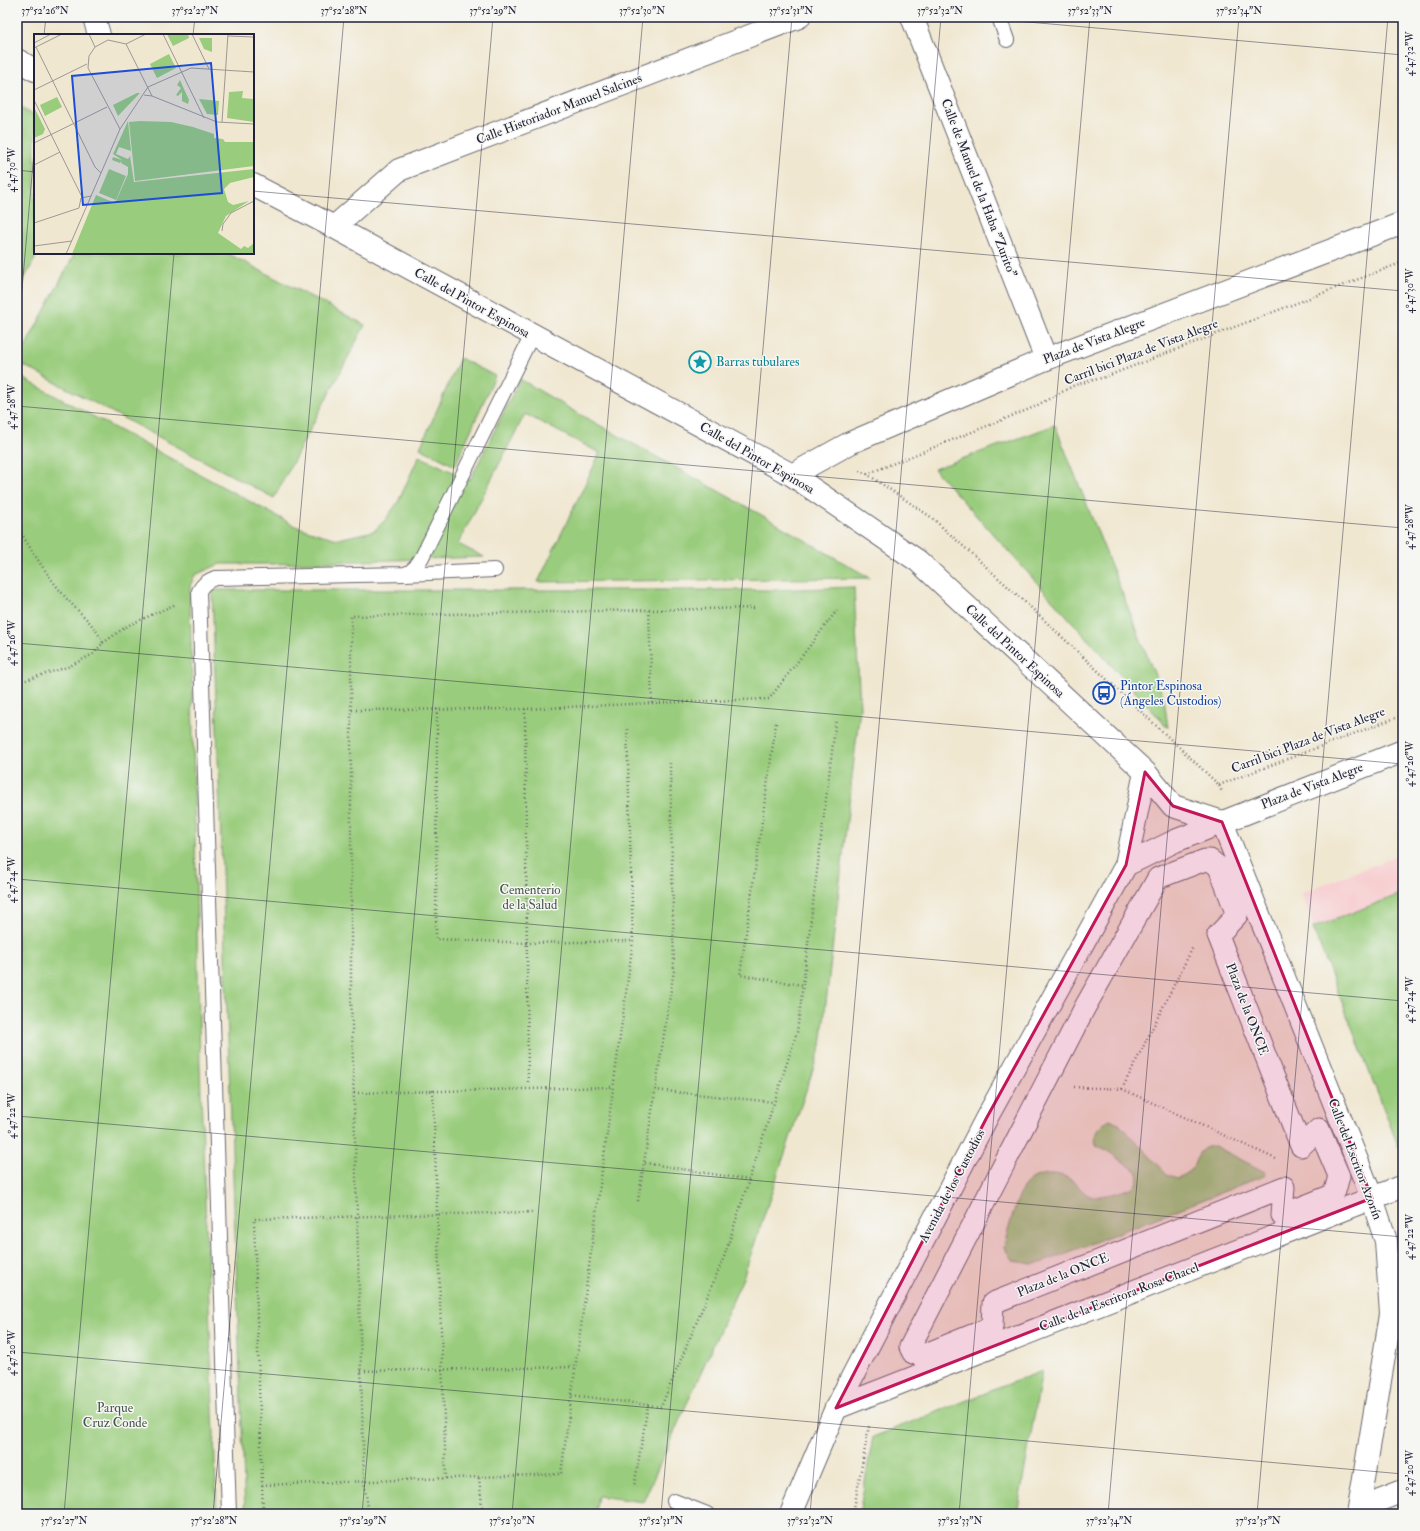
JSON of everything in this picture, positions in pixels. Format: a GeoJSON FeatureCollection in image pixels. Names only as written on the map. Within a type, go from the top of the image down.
{"type":"FeatureCollection","features":[{"type":"Feature","properties":{"kind":"street"},"geometry":{"type":"LineString","coordinates":[[94,17],[99,34]]}},
{"type":"Feature","properties":{"kind":"street","name":"Calle Historiador Manuel Salcines"},"geometry":{"type":"LineString","coordinates":[[334,227],[399,170],[799,17]]}},
{"type":"Feature","properties":{"kind":"street","name":"Calle de Manuel de la Haba \"Zurito\""},"geometry":{"type":"LineString","coordinates":[[912,17],[1046,359]]}},
{"type":"Feature","properties":{"kind":"street"},"geometry":{"type":"LineString","coordinates":[[17,60],[34,69]]}},
{"type":"Feature","properties":{"kind":"street","name":"Calle del Pintor Espinosa"},"geometry":{"type":"LineString","coordinates":[[254,186],[334,227],[792,475],[918,561],[1145,772],[1173,806],[1222,822]]}},
{"type":"Feature","properties":{"kind":"street","name":"Plaza de Vista Alegre"},"geometry":{"type":"LineString","coordinates":[[792,475],[850,443],[1046,359],[1403,223]]}},
{"type":"Feature","properties":{"kind":"street","name":"Plaza de Vista Alegre"},"geometry":{"type":"LineString","coordinates":[[1222,822],[1403,751]]}},
{"type":"Feature","properties":{"kind":"street","name":"Avenida de los Custodios"},"geometry":{"type":"LineString","coordinates":[[790,1514],[836,1408],[986,1119],[1126,864],[1145,772]]}},
{"type":"Feature","properties":{"kind":"street"},"geometry":{"type":"LineString","coordinates":[[1126,864],[1175,841],[1222,822]]}},
{"type":"Feature","properties":{"kind":"street","name":"Calle del Escritor Azorín"},"geometry":{"type":"LineString","coordinates":[[1222,822],[1372,1198],[1386,1242],[1391,1314],[1359,1511]]}},
{"type":"Feature","properties":{"kind":"street","name":"Plaza de la ONCE"},"geometry":{"type":"LineString","coordinates":[[1205,860],[1210,860],[1216,863],[1219,867],[1237,915],[1218,935],[1301,1146],[1319,1129],[1339,1176],[1335,1191],[1330,1196],[1282,1215],[1284,1188],[993,1303],[992,1327],[921,1356],[913,1353],[910,1347],[1067,1042],[1158,878],[1205,860]]}},
{"type":"Feature","properties":{"kind":"street","name":"Calle de la Escritora Rosa Chacel"},"geometry":{"type":"LineString","coordinates":[[836,1408],[1403,1186]]}},
{"type":"Feature","properties":{"kind":"street"},"geometry":{"type":"LineString","coordinates":[[1359,1511],[1403,1492]]}},
{"type":"Feature","properties":{"kind":"lane"},"geometry":{"type":"LineString","coordinates":[[999,17],[1007,40]]}},
{"type":"Feature","properties":{"kind":"lane"},"geometry":{"type":"LineString","coordinates":[[405,574],[417,566],[532,335]]}},
{"type":"Feature","properties":{"kind":"lane"},"geometry":{"type":"LineString","coordinates":[[229,1514],[199,591],[202,585],[208,580],[215,578],[405,574],[495,570]]}},
{"type":"Feature","properties":{"kind":"lane"},"geometry":{"type":"LineString","coordinates":[[674,1501],[707,1514]]}},
{"type":"Feature","properties":{"kind":"path","name":"Carril bici Plaza de Vista Alegre"},"geometry":{"type":"LineString","coordinates":[[867,474],[1032,408],[1075,385],[1104,377],[1403,262]]}},
{"type":"Feature","properties":{"kind":"path"},"geometry":{"type":"LineString","coordinates":[[17,526],[34,556],[62,594],[98,632],[103,643]]}},
{"type":"Feature","properties":{"kind":"path"},"geometry":{"type":"LineString","coordinates":[[17,683],[70,666],[93,654],[103,643],[127,626],[180,602]]}},
{"type":"Feature","properties":{"kind":"path"},"geometry":{"type":"LineString","coordinates":[[369,1514],[364,1482],[351,989],[351,616],[755,608]]}},
{"type":"Feature","properties":{"kind":"path"},"geometry":{"type":"LineString","coordinates":[[352,710],[525,709],[769,699],[838,609]]}},
{"type":"Feature","properties":{"kind":"path"},"geometry":{"type":"LineString","coordinates":[[649,610],[652,703]]}},
{"type":"Feature","properties":{"kind":"path"},"geometry":{"type":"LineString","coordinates":[[437,709],[436,939],[527,943],[633,941]]}},
{"type":"Feature","properties":{"kind":"path"},"geometry":{"type":"LineString","coordinates":[[525,709],[528,1088]]}},
{"type":"Feature","properties":{"kind":"path","name":"Carril bici Plaza de Vista Alegre"},"geometry":{"type":"LineString","coordinates":[[1219,785],[1403,715]]}},
{"type":"Feature","properties":{"kind":"path"},"geometry":{"type":"LineString","coordinates":[[572,1395],[660,1407],[724,1257],[797,1032],[836,719]]}},
{"type":"Feature","properties":{"kind":"path"},"geometry":{"type":"LineString","coordinates":[[776,723],[740,976],[803,985]]}},
{"type":"Feature","properties":{"kind":"path"},"geometry":{"type":"LineString","coordinates":[[262,1485],[561,1474],[633,941],[627,726]]}},
{"type":"Feature","properties":{"kind":"path"},"geometry":{"type":"LineString","coordinates":[[638,1201],[674,970],[670,762]]}},
{"type":"Feature","properties":{"kind":"path"},"geometry":{"type":"LineString","coordinates":[[1122,1089],[1193,946]]}},
{"type":"Feature","properties":{"kind":"path"},"geometry":{"type":"LineString","coordinates":[[354,1093],[613,1087]]}},
{"type":"Feature","properties":{"kind":"path"},"geometry":{"type":"LineString","coordinates":[[1067,1087],[1122,1089],[1280,1161]]}},
{"type":"Feature","properties":{"kind":"path"},"geometry":{"type":"LineString","coordinates":[[433,1090],[446,1479]]}},
{"type":"Feature","properties":{"kind":"path"},"geometry":{"type":"LineString","coordinates":[[656,1090],[774,1102]]}},
{"type":"Feature","properties":{"kind":"path"},"geometry":{"type":"LineString","coordinates":[[645,1163],[749,1180]]}},
{"type":"Feature","properties":{"kind":"path"},"geometry":{"type":"LineString","coordinates":[[263,1514],[254,1219],[534,1212]]}},
{"type":"Feature","properties":{"kind":"path"},"geometry":{"type":"LineString","coordinates":[[361,1371],[575,1367]]}},
{"type":"Feature","properties":{"kind":"path"},"geometry":{"type":"LineString","coordinates":[[634,1487],[648,1406]]}},
{"type":"Feature","properties":{"kind":"path"},"geometry":{"type":"LineString","coordinates":[[479,1478],[483,1514]]}},
{"type":"Feature","properties":{"kind":"highlighted area"},"geometry":{"type":"Polygon","coordinates":[[[1145,772],[1173,806],[1222,822],[1372,1198],[836,1408],[986,1119],[1126,865],[1145,772]]]}},
{"type":"Feature","properties":{"kind":"shaded area"},"geometry":{"type":"Polygon","coordinates":[[[1403,854],[1403,1146],[1399,1148],[1301,893],[1403,854]]]}},
{"type":"Feature","properties":{"kind":"green space"},"geometry":{"type":"Polygon","coordinates":[[[17,106],[34,115],[34,254],[37,254],[17,293],[17,106]]]}},
{"type":"Feature","properties":{"kind":"green space"},"geometry":{"type":"Polygon","coordinates":[[[74,254],[229,254],[365,325],[274,498],[17,362],[74,254]]]}},
{"type":"Feature","properties":{"kind":"green space"},"geometry":{"type":"Polygon","coordinates":[[[460,358],[495,376],[455,466],[420,448],[460,358]]]}},
{"type":"Feature","properties":{"kind":"green space","name":"Parque Cruz Conde"},"geometry":{"type":"Polygon","coordinates":[[[17,375],[295,526],[338,539],[374,531],[386,519],[398,502],[419,456],[470,480],[520,379],[572,410],[767,518],[870,578],[538,582],[600,453],[525,414],[458,544],[484,557],[271,564],[220,564],[195,575],[190,586],[190,598],[200,1068],[217,1514],[17,1514],[17,375]]]}},
{"type":"Feature","properties":{"kind":"green space"},"geometry":{"type":"Polygon","coordinates":[[[1055,425],[1164,698],[1168,728],[934,469],[1055,425]]]}},
{"type":"Feature","properties":{"kind":"green space","name":"Cementerio de la Salud"},"geometry":{"type":"Polygon","coordinates":[[[854,587],[860,708],[821,1046],[743,1278],[643,1502],[598,1496],[595,1514],[245,1514],[212,590],[771,590],[854,587]]]}},
{"type":"Feature","properties":{"kind":"green space"},"geometry":{"type":"Polygon","coordinates":[[[1403,893],[1403,1146],[1399,1148],[1313,928],[1403,893]]]}},
{"type":"Feature","properties":{"kind":"green space"},"geometry":{"type":"Polygon","coordinates":[[[1110,1119],[1118,1123],[1167,1174],[1177,1178],[1190,1171],[1201,1151],[1205,1148],[1215,1146],[1265,1172],[1266,1175],[1041,1263],[1032,1264],[1013,1261],[1004,1247],[1005,1241],[1020,1194],[1026,1184],[1031,1180],[1043,1175],[1056,1174],[1069,1178],[1090,1196],[1120,1192],[1134,1186],[1138,1179],[1138,1172],[1106,1150],[1097,1146],[1095,1142],[1098,1130],[1110,1119]]]}},
{"type":"Feature","properties":{"kind":"green space"},"geometry":{"type":"Polygon","coordinates":[[[1042,1371],[1017,1514],[859,1514],[873,1437],[1042,1371]]]}},
{"type":"Feature","properties":{"kind":"place","name":"Barras tubulares"},"geometry":{"type":"Point","coordinates":[700,362]}},
{"type":"Feature","properties":{"kind":"place","name":"Pintor Espinosa (Ángeles Custodios)"},"geometry":{"type":"Point","coordinates":[1104,693]}}]}
